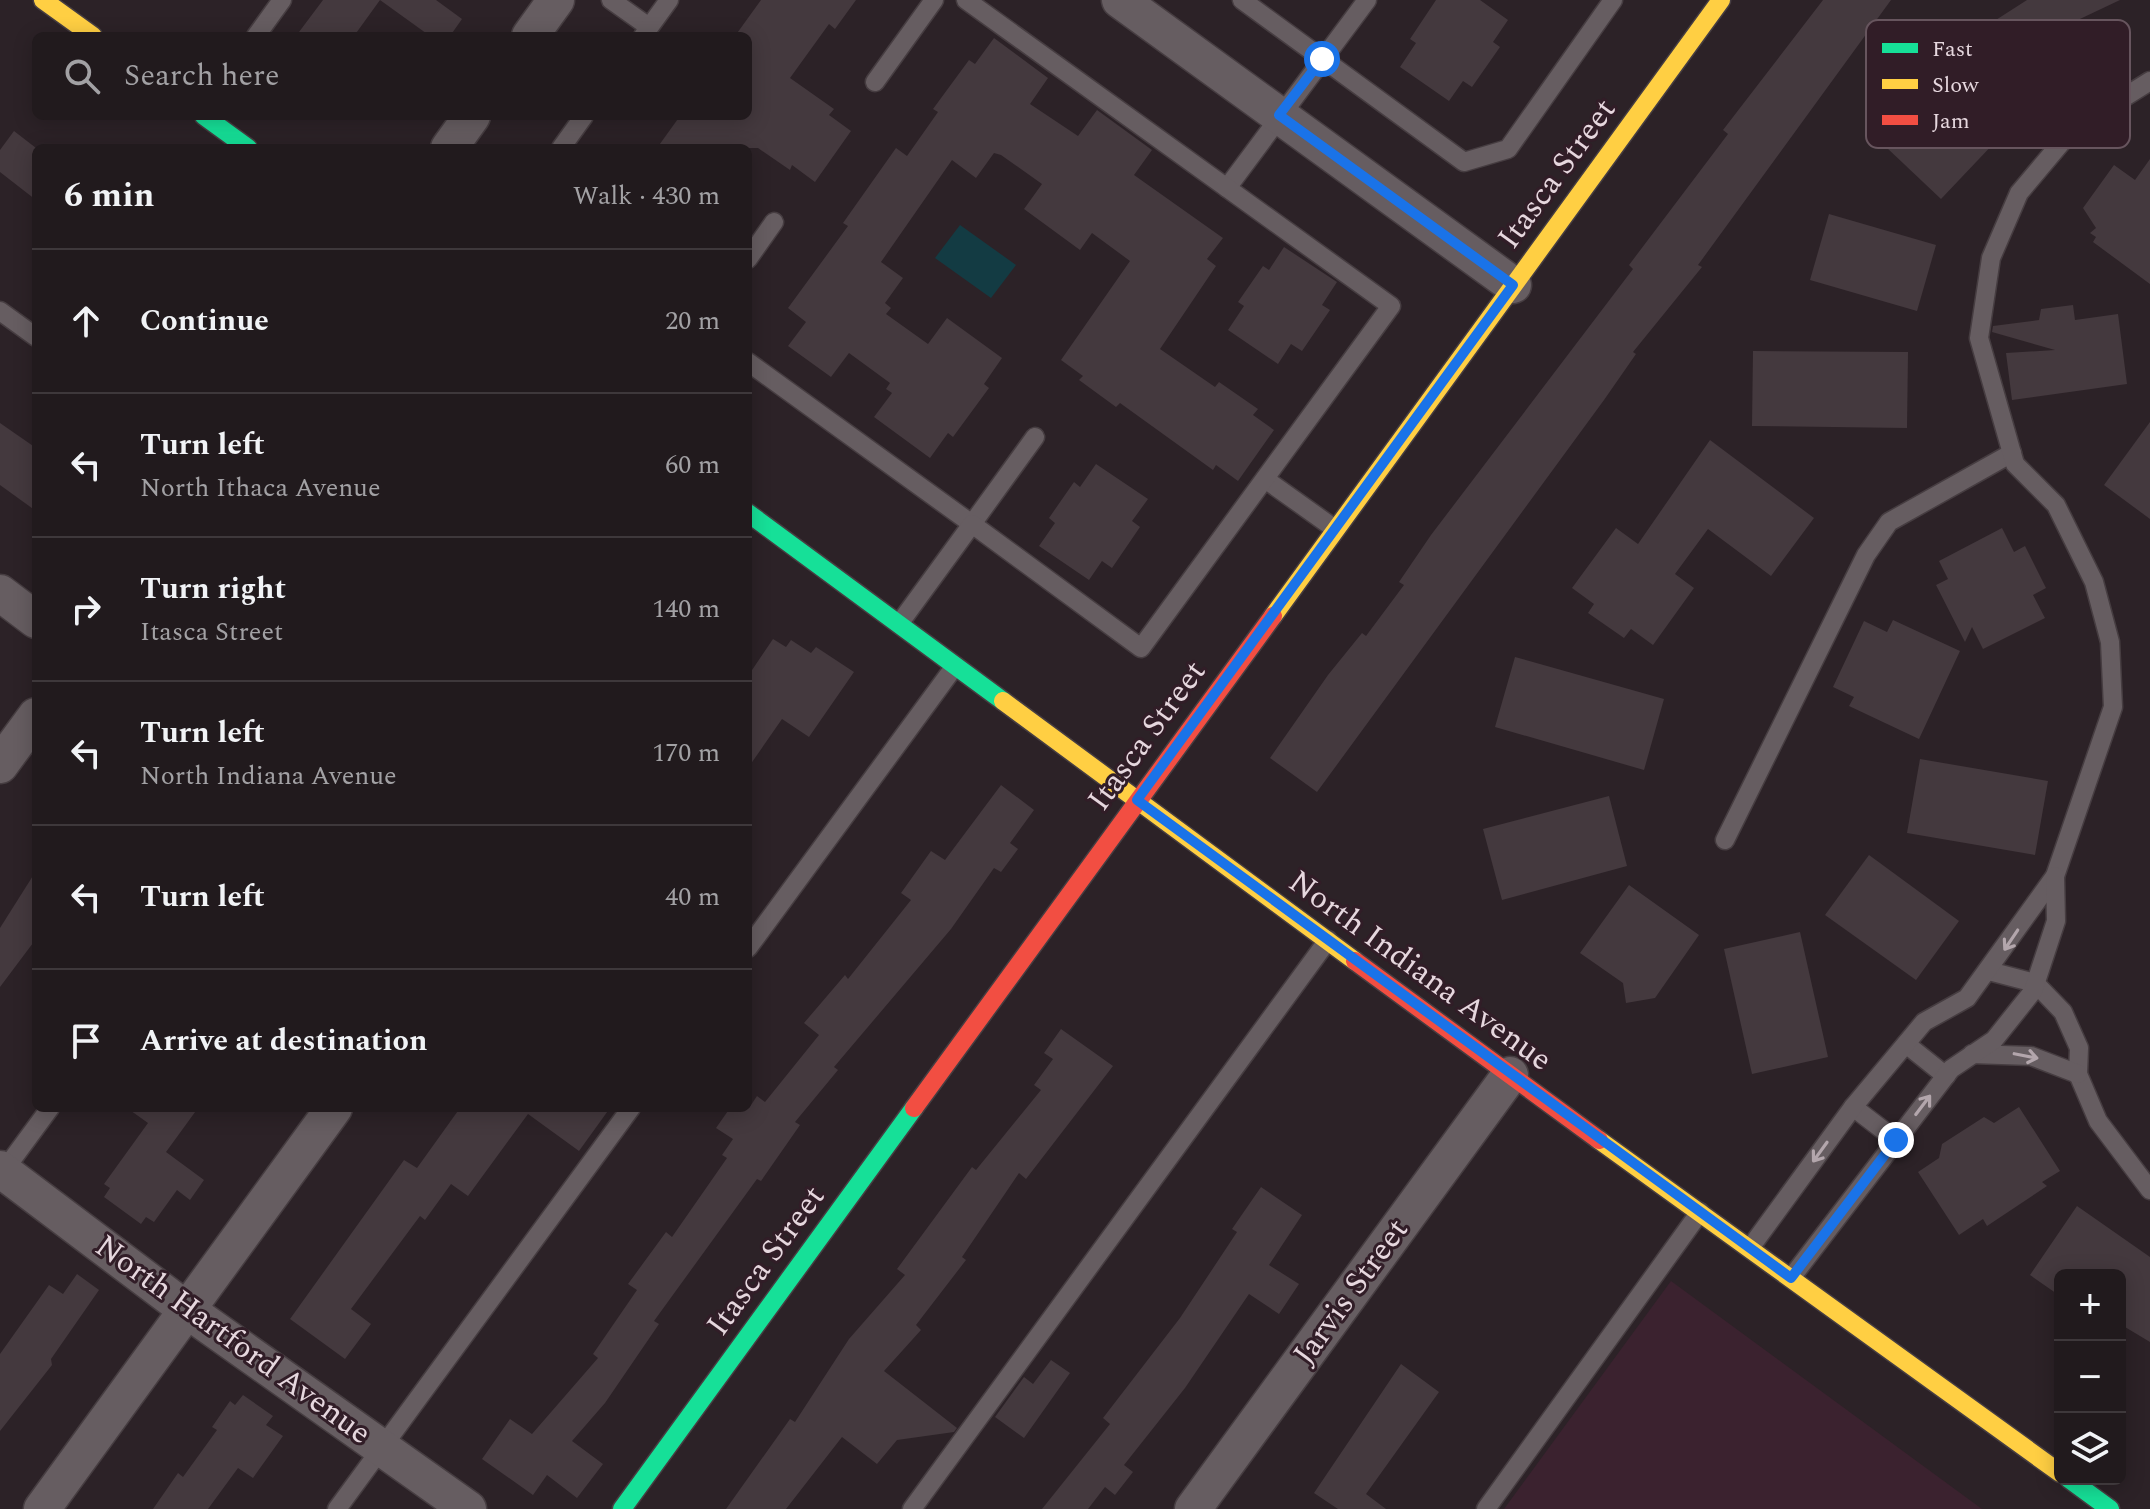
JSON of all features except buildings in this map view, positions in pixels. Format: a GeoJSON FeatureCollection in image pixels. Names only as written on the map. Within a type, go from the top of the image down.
{"type":"FeatureCollection","features":[{"type":"Feature","properties":{"kind":"street"},"geometry":{"type":"LineString","coordinates":[[43,0],[87,32]]}},
{"type":"Feature","properties":{"kind":"street"},"geometry":{"type":"LineString","coordinates":[[533,32],[556,0]]}},
{"type":"Feature","properties":{"kind":"street"},"geometry":{"type":"LineString","coordinates":[[1120,0],[1513,285]]}},
{"type":"Feature","properties":{"kind":"street","name":"Itasca Street"},"geometry":{"type":"LineString","coordinates":[[622,1509],[1721,0]]}},
{"type":"Feature","properties":{"kind":"street"},"geometry":{"type":"LineString","coordinates":[[210,120],[242,144]]}},
{"type":"Feature","properties":{"kind":"street"},"geometry":{"type":"LineString","coordinates":[[452,144],[469,120]]}},
{"type":"Feature","properties":{"kind":"street","name":"North Indiana Avenue"},"geometry":{"type":"LineString","coordinates":[[753,526],[899,624],[1510,1075],[2054,1469]]}},
{"type":"Feature","properties":{"kind":"street"},"geometry":{"type":"LineString","coordinates":[[0,593],[32,617]]}},
{"type":"Feature","properties":{"kind":"street"},"geometry":{"type":"LineString","coordinates":[[0,765],[32,721]]}},
{"type":"Feature","properties":{"kind":"street","name":"Jarvis Street"},"geometry":{"type":"LineString","coordinates":[[1193,1509],[1510,1075]]}},
{"type":"Feature","properties":{"kind":"street"},"geometry":{"type":"LineString","coordinates":[[42,1509],[331,1112]]}},
{"type":"Feature","properties":{"kind":"street","name":"North Hartford Avenue"},"geometry":{"type":"LineString","coordinates":[[1,1172],[187,1310],[468,1509]]}},
{"type":"Feature","properties":{"kind":"street"},"geometry":{"type":"LineString","coordinates":[[2077,1485],[2110,1509]]}},
{"type":"Feature","properties":{"kind":"lane"},"geometry":{"type":"LineString","coordinates":[[259,32],[282,0]]}},
{"type":"Feature","properties":{"kind":"lane"},"geometry":{"type":"LineString","coordinates":[[611,0],[646,32],[669,0]]}},
{"type":"Feature","properties":{"kind":"lane"},"geometry":{"type":"LineString","coordinates":[[875,82],[934,0]]}},
{"type":"Feature","properties":{"kind":"lane"},"geometry":{"type":"LineString","coordinates":[[752,365],[1141,648],[1391,306],[966,0]]}},
{"type":"Feature","properties":{"kind":"lane"},"geometry":{"type":"LineString","coordinates":[[1242,0],[1464,162],[1508,149],[1613,0]]}},
{"type":"Feature","properties":{"kind":"lane"},"geometry":{"type":"LineString","coordinates":[[1227,188],[1367,0]]}},
{"type":"Feature","properties":{"kind":"lane"},"geometry":{"type":"LineString","coordinates":[[2130,94],[2150,81]]}},
{"type":"Feature","properties":{"kind":"lane"},"geometry":{"type":"LineString","coordinates":[[564,144],[581,120]]}},
{"type":"Feature","properties":{"kind":"lane"},"geometry":{"type":"LineString","coordinates":[[1750,1248],[1853,1107],[1924,1022],[1967,998],[2055,876],[2113,707],[2110,642],[2094,582],[2056,505],[2015,464],[1979,338],[1991,258],[2019,193],[2057,148]]}},
{"type":"Feature","properties":{"kind":"lane"},"geometry":{"type":"LineString","coordinates":[[752,253],[774,222]]}},
{"type":"Feature","properties":{"kind":"lane"},"geometry":{"type":"LineString","coordinates":[[0,311],[32,334]]}},
{"type":"Feature","properties":{"kind":"lane"},"geometry":{"type":"LineString","coordinates":[[899,624],[1035,437]]}},
{"type":"Feature","properties":{"kind":"lane"},"geometry":{"type":"LineString","coordinates":[[1725,840],[1866,555],[1889,522],[2012,453]]}},
{"type":"Feature","properties":{"kind":"lane"},"geometry":{"type":"LineString","coordinates":[[1265,479],[1335,529]]}},
{"type":"Feature","properties":{"kind":"lane"},"geometry":{"type":"LineString","coordinates":[[752,943],[955,666]]}},
{"type":"Feature","properties":{"kind":"lane"},"geometry":{"type":"LineString","coordinates":[[1791,1278],[1946,1076],[1994,1040],[2033,991],[2056,921],[2055,876]]}},
{"type":"Feature","properties":{"kind":"lane"},"geometry":{"type":"LineString","coordinates":[[912,1509],[1328,940]]}},
{"type":"Feature","properties":{"kind":"lane"},"geometry":{"type":"LineString","coordinates":[[1989,971],[2035,983],[2063,1012],[2079,1048],[2078,1074],[2098,1121],[2150,1190]]}},
{"type":"Feature","properties":{"kind":"lane"},"geometry":{"type":"LineString","coordinates":[[1906,1044],[1946,1076]]}},
{"type":"Feature","properties":{"kind":"lane"},"geometry":{"type":"LineString","coordinates":[[1972,1054],[2031,1056],[2078,1074]]}},
{"type":"Feature","properties":{"kind":"lane"},"geometry":{"type":"LineString","coordinates":[[1853,1107],[1896,1140]]}},
{"type":"Feature","properties":{"kind":"lane"},"geometry":{"type":"LineString","coordinates":[[1,1172],[47,1112]]}},
{"type":"Feature","properties":{"kind":"lane"},"geometry":{"type":"LineString","coordinates":[[337,1509],[628,1112]]}},
{"type":"Feature","properties":{"kind":"lane"},"geometry":{"type":"LineString","coordinates":[[1486,1509],[1700,1212]]}},
{"type":"Feature","properties":{"kind":"shaded area"},"geometry":{"type":"Polygon","coordinates":[[[1671,1281],[1982,1509],[1504,1509],[1671,1281]]]}},
{"type":"Feature","properties":{"kind":"water"},"geometry":{"type":"Polygon","coordinates":[[[960,225],[1016,265],[991,298],[935,258],[960,225]]]}},
{"type":"Feature","properties":{"kind":"traffic: fast"},"geometry":{"type":"LineString","coordinates":[[210,120],[242,144]]}},
{"type":"Feature","properties":{"kind":"traffic: fast"},"geometry":{"type":"LineString","coordinates":[[752,516],[1003,701]]}},
{"type":"Feature","properties":{"kind":"traffic: fast"},"geometry":{"type":"LineString","coordinates":[[622,1509],[914,1108]]}},
{"type":"Feature","properties":{"kind":"traffic: fast"},"geometry":{"type":"LineString","coordinates":[[2077,1485],[2110,1509]]}},
{"type":"Feature","properties":{"kind":"traffic: slow"},"geometry":{"type":"LineString","coordinates":[[43,0],[87,32]]}},
{"type":"Feature","properties":{"kind":"traffic: slow"},"geometry":{"type":"LineString","coordinates":[[1273,616],[1721,0]]}},
{"type":"Feature","properties":{"kind":"traffic: slow"},"geometry":{"type":"LineString","coordinates":[[1003,701],[1355,961]]}},
{"type":"Feature","properties":{"kind":"traffic: slow"},"geometry":{"type":"LineString","coordinates":[[1599,1140],[2054,1469]]}},
{"type":"Feature","properties":{"kind":"traffic: jam"},"geometry":{"type":"LineString","coordinates":[[914,1108],[1273,616]]}},
{"type":"Feature","properties":{"kind":"traffic: jam"},"geometry":{"type":"LineString","coordinates":[[1355,961],[1599,1140]]}},
{"type":"Feature","properties":{"kind":"route"},"geometry":{"type":"LineString","coordinates":[[1322,59],[1279,115],[1513,285],[1137,800],[1791,1278],[1896,1140]]}}]}
